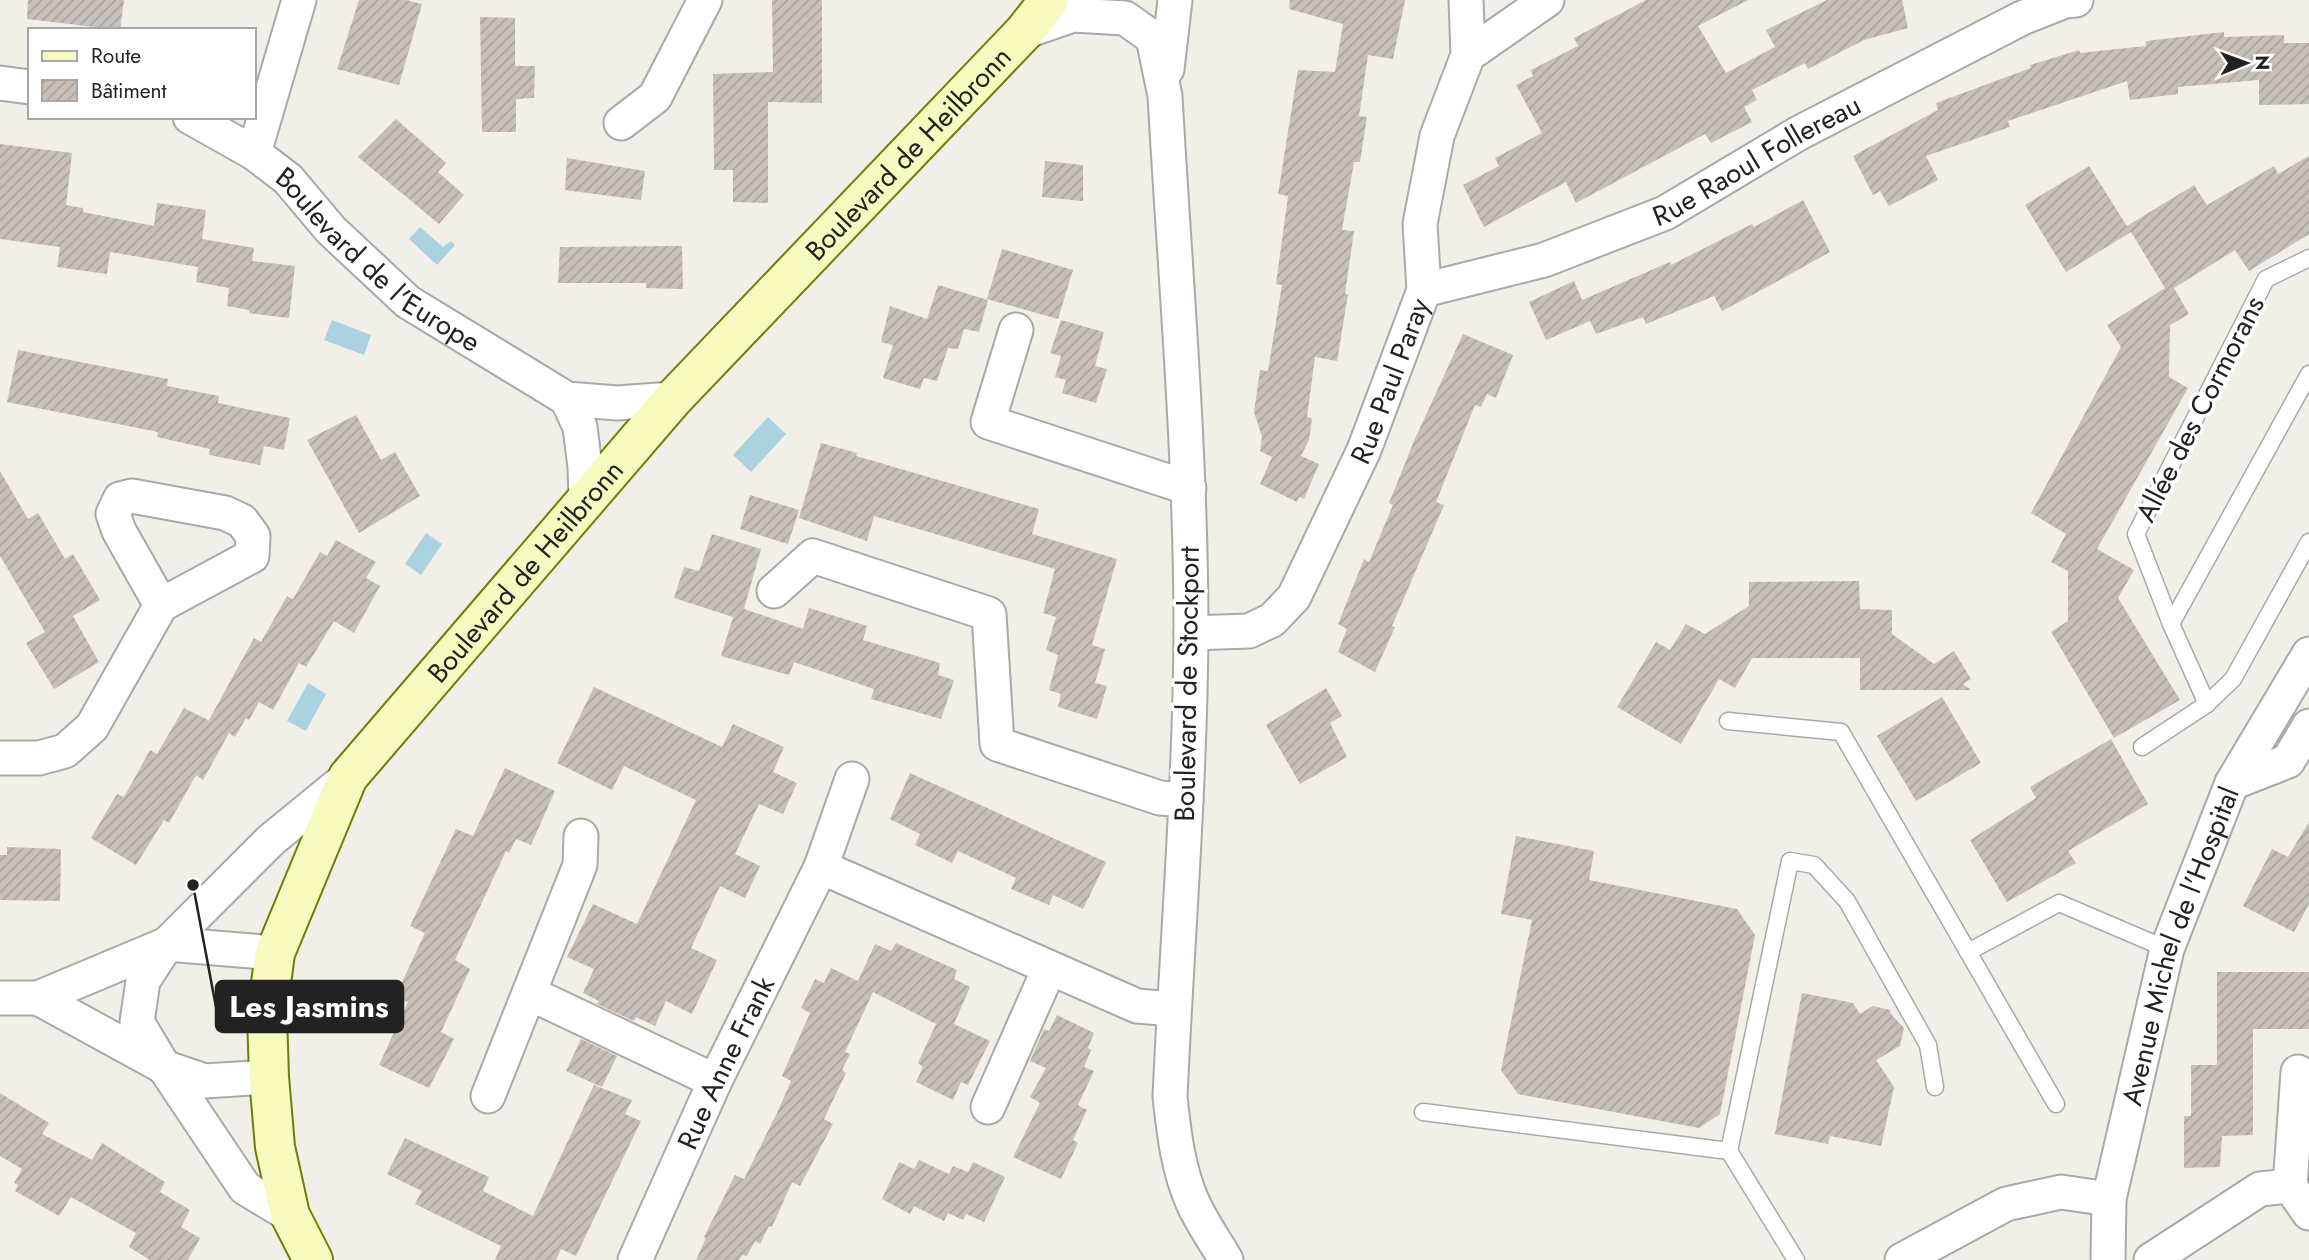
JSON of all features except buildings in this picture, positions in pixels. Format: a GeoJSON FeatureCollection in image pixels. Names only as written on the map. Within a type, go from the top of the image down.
{"type":"FeatureCollection","features":[{"type":"Feature","properties":{"kind":"street"},"geometry":{"type":"LineString","coordinates":[[254,153],[299,0]]}},
{"type":"Feature","properties":{"kind":"street"},"geometry":{"type":"LineString","coordinates":[[621,123],[655,97],[705,0]]}},
{"type":"Feature","properties":{"kind":"street","name":"Boulevard de Heilbronn"},"geometry":{"type":"LineString","coordinates":[[313,1260],[290,1214],[275,1147],[267,1014],[275,953],[348,777],[673,399],[1024,32],[1049,0]]}},
{"type":"Feature","properties":{"kind":"street","name":"Boulevard de Stockport"},"geometry":{"type":"LineString","coordinates":[[1165,96],[1175,0]]}},
{"type":"Feature","properties":{"kind":"street"},"geometry":{"type":"LineString","coordinates":[[1466,0],[1468,55]]}},
{"type":"Feature","properties":{"kind":"street"},"geometry":{"type":"LineString","coordinates":[[1468,55],[1547,0]]}},
{"type":"Feature","properties":{"kind":"street","name":"Rue Raoul Follereau"},"geometry":{"type":"LineString","coordinates":[[1424,290],[1544,260],[1665,212],[1812,126],[2022,18],[2066,1],[2076,0]]}},
{"type":"Feature","properties":{"kind":"street","name":"Boulevard de Stockport"},"geometry":{"type":"LineString","coordinates":[[1024,32],[1073,15],[1125,18],[1153,38],[1165,96],[1189,488],[1191,634],[1186,800],[1170,1097],[1182,1174],[1193,1204],[1226,1260]]}},
{"type":"Feature","properties":{"kind":"street","name":"Rue Paul Paray"},"geometry":{"type":"LineString","coordinates":[[1191,634],[1249,631],[1272,620],[1294,597],[1364,450],[1424,290],[1420,224],[1434,148],[1468,55]]}},
{"type":"Feature","properties":{"kind":"street"},"geometry":{"type":"LineString","coordinates":[[0,83],[28,87]]}},
{"type":"Feature","properties":{"kind":"street","name":"Boulevard de l'Europe"},"geometry":{"type":"LineString","coordinates":[[194,119],[254,153],[288,179],[331,230],[408,302],[567,399],[617,403],[673,399]]}},
{"type":"Feature","properties":{"kind":"street"},"geometry":{"type":"LineString","coordinates":[[1016,330],[988,422],[1189,488]]}},
{"type":"Feature","properties":{"kind":"street"},"geometry":{"type":"LineString","coordinates":[[567,399],[580,426],[586,500]]}},
{"type":"Feature","properties":{"kind":"street"},"geometry":{"type":"LineString","coordinates":[[774,591],[813,556],[989,614],[998,744],[1160,798],[1186,800]]}},
{"type":"Feature","properties":{"kind":"street"},"geometry":{"type":"LineString","coordinates":[[0,758],[40,758],[65,751],[92,727],[161,605]]}},
{"type":"Feature","properties":{"kind":"street","name":"Avenue Michel de l'Hospital"},"geometry":{"type":"LineString","coordinates":[[2108,1260],[2109,1199],[2167,949],[2232,783],[2309,654]]}},
{"type":"Feature","properties":{"kind":"street"},"geometry":{"type":"LineString","coordinates":[[2232,783],[2288,761],[2309,726]]}},
{"type":"Feature","properties":{"kind":"street"},"geometry":{"type":"LineString","coordinates":[[290,1214],[245,1188],[137,1022],[143,981],[167,944],[271,840],[348,777]]}},
{"type":"Feature","properties":{"kind":"street","name":"Rue Anne Frank"},"geometry":{"type":"LineString","coordinates":[[635,1260],[715,1081],[821,867],[852,779]]}},
{"type":"Feature","properties":{"kind":"street"},"geometry":{"type":"LineString","coordinates":[[488,1096],[580,865],[581,836]]}},
{"type":"Feature","properties":{"kind":"street"},"geometry":{"type":"LineString","coordinates":[[821,867],[1137,1006],[1174,1009]]}},
{"type":"Feature","properties":{"kind":"street"},"geometry":{"type":"LineString","coordinates":[[0,998],[38,998],[167,944],[275,953]]}},
{"type":"Feature","properties":{"kind":"street"},"geometry":{"type":"LineString","coordinates":[[988,1107],[1049,969]]}},
{"type":"Feature","properties":{"kind":"street"},"geometry":{"type":"LineString","coordinates":[[529,993],[715,1081]]}},
{"type":"Feature","properties":{"kind":"street"},"geometry":{"type":"LineString","coordinates":[[38,998],[164,1067],[205,1081],[269,1077]]}},
{"type":"Feature","properties":{"kind":"street"},"geometry":{"type":"LineString","coordinates":[[2298,1072],[2290,1186],[2309,1213]]}},
{"type":"Feature","properties":{"kind":"street"},"geometry":{"type":"LineString","coordinates":[[2151,1260],[2260,1189],[2290,1186]]}},
{"type":"Feature","properties":{"kind":"street"},"geometry":{"type":"LineString","coordinates":[[1902,1260],[2006,1205],[2061,1192],[2109,1199]]}},
{"type":"Feature","properties":{"kind":"lane","name":"Allée des Cormorans"},"geometry":{"type":"LineString","coordinates":[[2207,704],[2171,624],[2136,534],[2266,279],[2309,258]]}},
{"type":"Feature","properties":{"kind":"lane"},"geometry":{"type":"LineString","coordinates":[[2171,624],[2309,374]]}},
{"type":"Feature","properties":{"kind":"lane"},"geometry":{"type":"LineString","coordinates":[[2142,747],[2207,704],[2233,679],[2309,542]]}},
{"type":"Feature","properties":{"kind":"lane"},"geometry":{"type":"LineString","coordinates":[[1728,721],[1841,732],[2056,1104]]}},
{"type":"Feature","properties":{"kind":"lane"},"geometry":{"type":"LineString","coordinates":[[1796,1260],[1729,1151],[1790,861],[1814,865],[1847,901],[1928,1045],[1935,1087]]}},
{"type":"Feature","properties":{"kind":"lane"},"geometry":{"type":"LineString","coordinates":[[1968,952],[2059,903],[2167,949]]}},
{"type":"Feature","properties":{"kind":"lane"},"geometry":{"type":"LineString","coordinates":[[1423,1112],[1729,1151]]}},
{"type":"Feature","properties":{"kind":"water"},"geometry":{"type":"Polygon","coordinates":[[[420,227],[443,247],[451,241],[455,245],[437,265],[409,239],[420,227]]]}},
{"type":"Feature","properties":{"kind":"water"},"geometry":{"type":"Polygon","coordinates":[[[332,320],[371,335],[364,355],[324,340],[332,320]]]}},
{"type":"Feature","properties":{"kind":"water"},"geometry":{"type":"Polygon","coordinates":[[[768,417],[786,434],[751,472],[733,455],[768,417]]]}},
{"type":"Feature","properties":{"kind":"water"},"geometry":{"type":"Polygon","coordinates":[[[426,533],[442,544],[421,575],[405,564],[426,533]]]}},
{"type":"Feature","properties":{"kind":"water"},"geometry":{"type":"Polygon","coordinates":[[[308,683],[326,694],[306,731],[287,721],[308,683]]]}},
{"type":"Feature","properties":{"kind":"place","name":"Les Jasmins"},"geometry":{"type":"Point","coordinates":[193,885]}}]}
